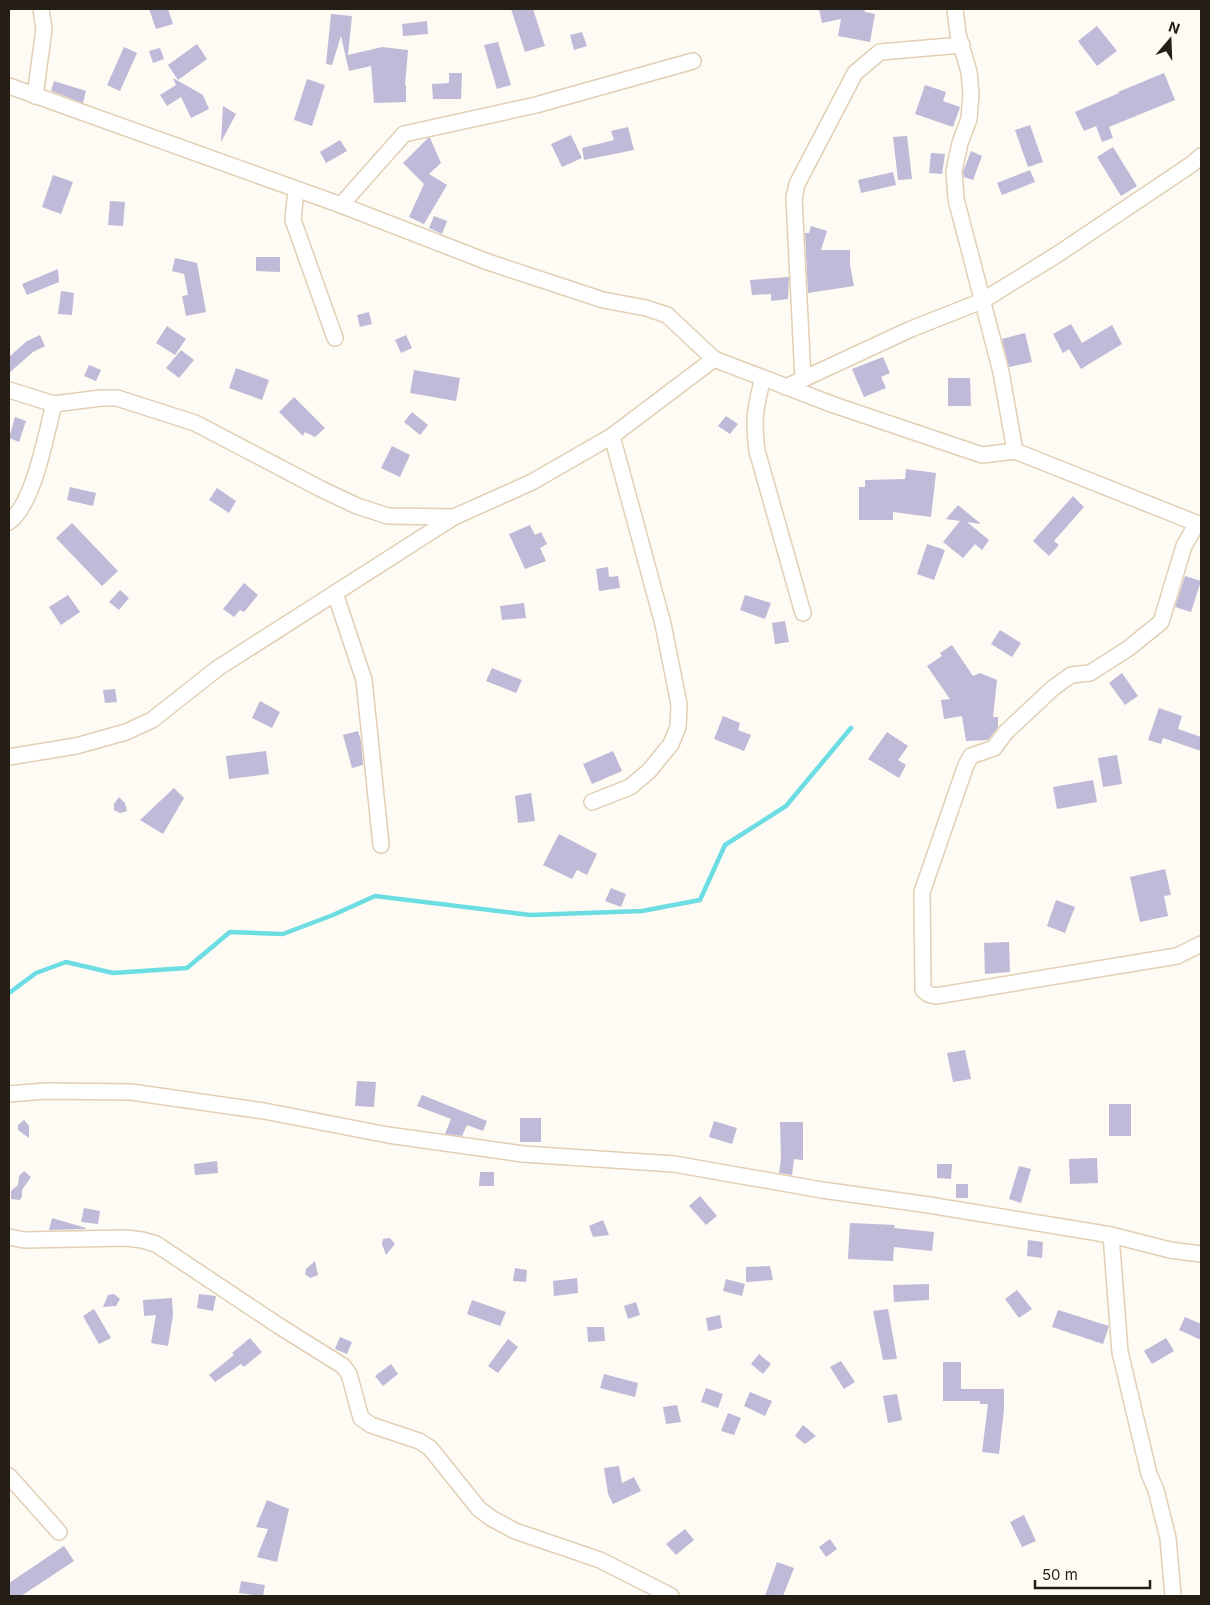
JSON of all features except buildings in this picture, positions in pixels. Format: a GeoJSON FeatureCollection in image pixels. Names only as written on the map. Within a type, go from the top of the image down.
{"type":"FeatureCollection","features":[{"type":"Feature","properties":{"kind":"street"},"geometry":{"type":"LineString","coordinates":[[35,96],[44,29],[40,9]]}},
{"type":"Feature","properties":{"kind":"street"},"geometry":{"type":"LineString","coordinates":[[955,9],[957,28],[970,72],[969,119],[960,143],[954,170],[956,199],[1001,372],[1015,452]]}},
{"type":"Feature","properties":{"kind":"street"},"geometry":{"type":"LineString","coordinates":[[803,379],[794,198],[797,184],[855,73],[880,52],[962,45]]}},
{"type":"Feature","properties":{"kind":"street"},"geometry":{"type":"LineString","coordinates":[[341,205],[404,134],[536,105],[693,61]]}},
{"type":"Feature","properties":{"kind":"street"},"geometry":{"type":"LineString","coordinates":[[9,86],[341,205],[488,262],[603,300],[646,308],[666,315],[714,359],[786,388],[982,455],[1015,452],[1199,524],[1184,546],[1161,622],[1129,648],[1090,673],[1071,675],[1065,679],[1006,732],[994,748],[971,756],[966,765],[922,892],[923,990],[928,994],[936,996],[1158,960],[1177,956],[1201,944]]}},
{"type":"Feature","properties":{"kind":"street"},"geometry":{"type":"LineString","coordinates":[[786,388],[912,329],[982,301],[1058,254],[1192,164],[1201,156]]}},
{"type":"Feature","properties":{"kind":"street"},"geometry":{"type":"LineString","coordinates":[[296,189],[293,220],[335,338]]}},
{"type":"Feature","properties":{"kind":"street"},"geometry":{"type":"LineString","coordinates":[[9,757],[76,746],[136,729],[152,720],[218,668],[454,517],[532,482],[612,436],[714,359]]}},
{"type":"Feature","properties":{"kind":"street"},"geometry":{"type":"LineString","coordinates":[[763,378],[754,409],[757,451],[803,613]]}},
{"type":"Feature","properties":{"kind":"street"},"geometry":{"type":"LineString","coordinates":[[9,390],[54,404],[101,398],[117,398],[195,423],[357,506],[388,516],[454,517]]}},
{"type":"Feature","properties":{"kind":"street"},"geometry":{"type":"LineString","coordinates":[[9,522],[13,519],[29,493],[54,404]]}},
{"type":"Feature","properties":{"kind":"street"},"geometry":{"type":"LineString","coordinates":[[592,802],[630,787],[649,771],[670,744],[678,727],[679,704],[664,624],[612,436]]}},
{"type":"Feature","properties":{"kind":"street"},"geometry":{"type":"LineString","coordinates":[[335,593],[364,680],[381,845]]}},
{"type":"Feature","properties":{"kind":"street"},"geometry":{"type":"LineString","coordinates":[[9,1094],[46,1091],[130,1092],[264,1111],[388,1134],[523,1154],[674,1164],[822,1190],[929,1204],[1110,1234],[1170,1250],[1201,1254]]}},
{"type":"Feature","properties":{"kind":"street"},"geometry":{"type":"LineString","coordinates":[[1110,1234],[1120,1352],[1149,1474],[1156,1490],[1168,1538],[1173,1596]]}},
{"type":"Feature","properties":{"kind":"street"},"geometry":{"type":"LineString","coordinates":[[9,1238],[24,1240],[126,1238],[156,1244],[343,1366],[349,1374],[361,1418],[371,1425],[419,1441],[430,1448],[479,1509],[492,1518],[515,1531],[600,1560],[671,1596]]}},
{"type":"Feature","properties":{"kind":"street"},"geometry":{"type":"LineString","coordinates":[[9,1476],[59,1532]]}},
{"type":"Feature","properties":{"kind":"waterway"},"geometry":{"type":"LineString","coordinates":[[9,993],[36,973],[66,962],[113,973],[187,968],[230,932],[283,934],[333,915],[375,896],[530,915],[642,911],[700,900],[725,845],[786,806],[851,728]]}}]}
